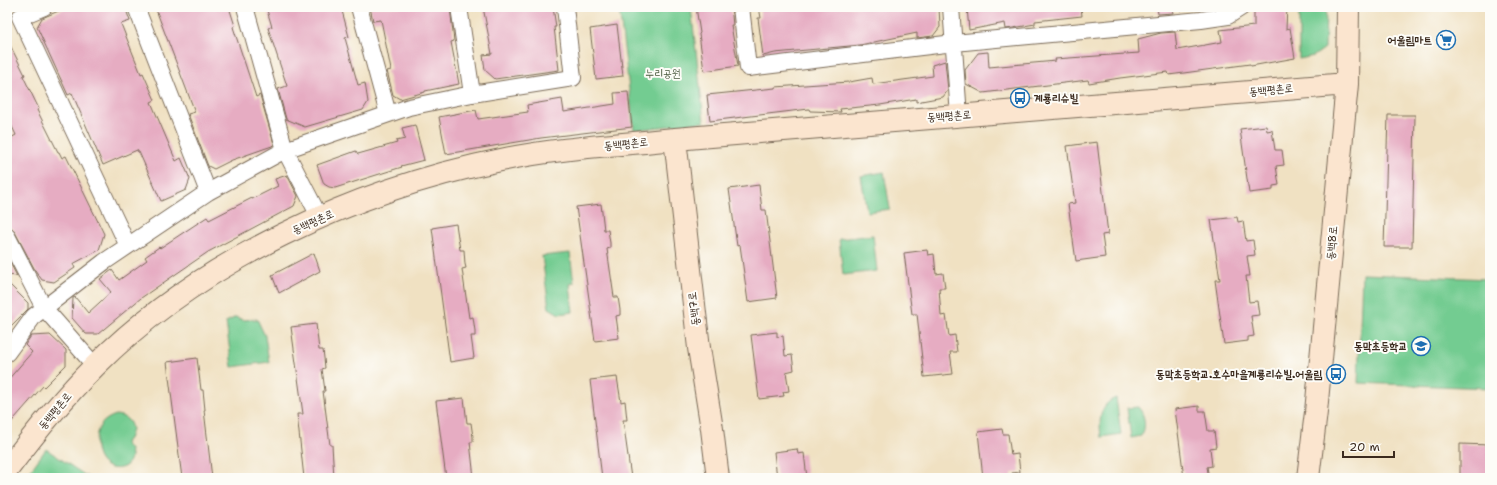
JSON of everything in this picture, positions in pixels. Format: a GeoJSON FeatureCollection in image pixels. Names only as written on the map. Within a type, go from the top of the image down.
{"type":"FeatureCollection","features":[{"type":"Feature","properties":{"kind":"street"},"geometry":{"type":"LineString","coordinates":[[44,7],[18,12],[128,246]]}},
{"type":"Feature","properties":{"kind":"street"},"geometry":{"type":"LineString","coordinates":[[136,7],[208,192]]}},
{"type":"Feature","properties":{"kind":"street"},"geometry":{"type":"LineString","coordinates":[[245,7],[285,150],[320,218]]}},
{"type":"Feature","properties":{"kind":"street"},"geometry":{"type":"LineString","coordinates":[[359,7],[388,114]]}},
{"type":"Feature","properties":{"kind":"street"},"geometry":{"type":"LineString","coordinates":[[459,7],[472,94]]}},
{"type":"Feature","properties":{"kind":"street"},"geometry":{"type":"LineString","coordinates":[[7,353],[34,316],[104,262],[208,192],[285,150],[409,107],[472,94],[573,78],[565,7]]}},
{"type":"Feature","properties":{"kind":"street"},"geometry":{"type":"LineString","coordinates":[[741,7],[748,68],[954,43],[1201,20],[1228,16],[1242,7]]}},
{"type":"Feature","properties":{"kind":"street"},"geometry":{"type":"LineString","coordinates":[[951,7],[959,116]]}},
{"type":"Feature","properties":{"kind":"street","name":"동백8로"},"geometry":{"type":"LineString","coordinates":[[1308,478],[1316,412],[1347,84],[1348,7]]}},
{"type":"Feature","properties":{"kind":"street","name":"동백평촌로"},"geometry":{"type":"LineString","coordinates":[[7,470],[54,411],[95,366],[160,310],[207,277],[255,249],[320,218],[390,191],[445,173],[530,154],[585,147],[1347,84]]}},
{"type":"Feature","properties":{"kind":"street","name":"동백7로"},"geometry":{"type":"LineString","coordinates":[[675,139],[699,348],[718,478]]}},
{"type":"Feature","properties":{"kind":"street"},"geometry":{"type":"LineString","coordinates":[[8,238],[44,308],[95,366]]}},
{"type":"Feature","properties":{"kind":"green space","name":"누리공원"},"geometry":{"type":"Polygon","coordinates":[[[619,7],[691,7],[704,122],[634,130],[619,7]]]}},
{"type":"Feature","properties":{"kind":"green space"},"geometry":{"type":"Polygon","coordinates":[[[1299,7],[1326,7],[1325,48],[1314,56],[1299,59],[1299,7]]]}},
{"type":"Feature","properties":{"kind":"green space"},"geometry":{"type":"Polygon","coordinates":[[[884,172],[890,209],[867,212],[861,176],[884,172]]]}},
{"type":"Feature","properties":{"kind":"green space"},"geometry":{"type":"Polygon","coordinates":[[[873,235],[877,271],[843,275],[839,239],[873,235]]]}},
{"type":"Feature","properties":{"kind":"green space"},"geometry":{"type":"Polygon","coordinates":[[[570,253],[574,283],[570,284],[573,312],[559,314],[549,308],[542,256],[570,253]]]}},
{"type":"Feature","properties":{"kind":"green space"},"geometry":{"type":"Polygon","coordinates":[[[1362,274],[1490,279],[1490,388],[1358,383],[1362,274]]]}},
{"type":"Feature","properties":{"kind":"green space"},"geometry":{"type":"Polygon","coordinates":[[[236,317],[243,320],[257,319],[265,336],[269,362],[232,367],[226,322],[236,317]]]}},
{"type":"Feature","properties":{"kind":"green space"},"geometry":{"type":"Polygon","coordinates":[[[1116,398],[1121,434],[1101,437],[1101,414],[1106,404],[1116,398]]]}},
{"type":"Feature","properties":{"kind":"green space"},"geometry":{"type":"Polygon","coordinates":[[[1138,407],[1144,417],[1145,425],[1141,436],[1131,438],[1127,408],[1138,407]]]}},
{"type":"Feature","properties":{"kind":"green space"},"geometry":{"type":"Polygon","coordinates":[[[116,415],[127,419],[132,430],[129,439],[125,442],[130,450],[131,458],[128,464],[122,468],[107,466],[101,461],[97,452],[96,439],[98,430],[105,421],[116,415]]]}},
{"type":"Feature","properties":{"kind":"green space"},"geometry":{"type":"Polygon","coordinates":[[[46,449],[89,478],[25,478],[46,449]]]}},
{"type":"Feature","properties":{"kind":"building"},"geometry":{"type":"Polygon","coordinates":[[[68,7],[125,7],[130,21],[121,24],[141,74],[143,73],[155,100],[151,102],[176,161],[181,158],[190,179],[186,190],[161,201],[137,150],[103,165],[72,93],[68,95],[37,27],[42,18],[68,7]]]}},
{"type":"Feature","properties":{"kind":"building"},"geometry":{"type":"Polygon","coordinates":[[[155,7],[229,7],[235,26],[233,27],[256,97],[260,95],[274,144],[272,146],[232,160],[214,169],[208,166],[188,114],[195,112],[155,7]]]}},
{"type":"Feature","properties":{"kind":"building"},"geometry":{"type":"Polygon","coordinates":[[[266,7],[341,7],[349,37],[345,38],[358,85],[365,83],[368,102],[363,110],[305,127],[286,119],[278,89],[287,86],[268,28],[272,27],[266,7]]]}},
{"type":"Feature","properties":{"kind":"building"},"geometry":{"type":"Polygon","coordinates":[[[370,7],[450,7],[454,41],[451,42],[459,84],[425,91],[400,99],[393,95],[387,71],[391,70],[381,20],[373,21],[370,7]]]}},
{"type":"Feature","properties":{"kind":"building"},"geometry":{"type":"Polygon","coordinates":[[[483,7],[553,7],[559,70],[495,79],[485,70],[483,55],[492,54],[483,7]]]}},
{"type":"Feature","properties":{"kind":"building"},"geometry":{"type":"Polygon","coordinates":[[[696,7],[731,7],[733,25],[731,25],[738,66],[704,71],[696,7]]]}},
{"type":"Feature","properties":{"kind":"building"},"geometry":{"type":"Polygon","coordinates":[[[759,7],[939,7],[940,27],[933,36],[917,38],[917,33],[860,45],[775,53],[763,56],[758,18],[761,18],[759,7]]]}},
{"type":"Feature","properties":{"kind":"building"},"geometry":{"type":"Polygon","coordinates":[[[967,7],[1081,7],[1082,16],[1035,21],[1035,24],[1006,29],[1005,23],[969,30],[967,7]]]}},
{"type":"Feature","properties":{"kind":"building"},"geometry":{"type":"Polygon","coordinates":[[[1157,7],[1172,7],[1173,13],[1158,14],[1157,7]]]}},
{"type":"Feature","properties":{"kind":"building"},"geometry":{"type":"Polygon","coordinates":[[[1254,7],[1287,7],[1286,29],[1290,28],[1295,58],[1251,66],[1250,64],[1169,75],[1168,72],[1089,83],[1088,80],[983,93],[966,84],[965,70],[978,53],[988,52],[989,67],[1056,61],[1055,59],[1139,53],[1138,39],[1161,33],[1175,32],[1177,50],[1222,42],[1220,30],[1254,26],[1254,7]]]}},
{"type":"Feature","properties":{"kind":"building"},"geometry":{"type":"Polygon","coordinates":[[[617,25],[623,76],[596,79],[590,29],[617,25]]]}},
{"type":"Feature","properties":{"kind":"building"},"geometry":{"type":"Polygon","coordinates":[[[7,39],[25,75],[23,76],[39,109],[37,110],[58,152],[62,158],[66,156],[104,234],[99,250],[73,264],[75,268],[54,282],[42,280],[15,232],[12,228],[7,227],[7,140],[16,135],[7,116],[7,39]]]}},
{"type":"Feature","properties":{"kind":"building"},"geometry":{"type":"Polygon","coordinates":[[[945,61],[948,90],[943,97],[916,102],[916,99],[880,105],[840,109],[841,112],[810,111],[809,109],[710,121],[707,95],[775,87],[849,82],[872,78],[873,84],[933,76],[932,65],[945,61]]]}},
{"type":"Feature","properties":{"kind":"building"},"geometry":{"type":"Polygon","coordinates":[[[628,92],[632,127],[541,138],[446,154],[439,117],[476,110],[478,119],[528,112],[527,105],[562,99],[564,112],[615,104],[614,93],[628,92]]]}},
{"type":"Feature","properties":{"kind":"building"},"geometry":{"type":"Polygon","coordinates":[[[1388,115],[1415,115],[1412,247],[1384,247],[1388,115]]]}},
{"type":"Feature","properties":{"kind":"building"},"geometry":{"type":"Polygon","coordinates":[[[415,125],[424,160],[335,188],[324,184],[317,165],[356,151],[358,154],[397,143],[396,141],[405,139],[402,128],[415,125]]]}},
{"type":"Feature","properties":{"kind":"building"},"geometry":{"type":"Polygon","coordinates":[[[1266,126],[1267,131],[1272,130],[1275,150],[1282,150],[1284,165],[1276,166],[1279,185],[1273,186],[1273,190],[1249,193],[1240,129],[1266,126]]]}},
{"type":"Feature","properties":{"kind":"building"},"geometry":{"type":"Polygon","coordinates":[[[1097,142],[1108,234],[1102,235],[1105,257],[1076,261],[1068,204],[1075,203],[1067,146],[1097,142]]]}},
{"type":"Feature","properties":{"kind":"building"},"geometry":{"type":"Polygon","coordinates":[[[287,175],[298,196],[294,206],[208,252],[141,298],[98,334],[86,334],[72,318],[73,298],[75,297],[88,313],[111,292],[100,279],[112,270],[119,280],[147,260],[145,257],[207,217],[209,220],[278,186],[275,179],[287,175]]]}},
{"type":"Feature","properties":{"kind":"building"},"geometry":{"type":"Polygon","coordinates":[[[759,185],[762,210],[766,210],[777,298],[748,302],[740,245],[737,246],[729,189],[759,185]]]}},
{"type":"Feature","properties":{"kind":"building"},"geometry":{"type":"Polygon","coordinates":[[[601,204],[604,230],[608,230],[610,243],[610,248],[607,249],[614,297],[618,297],[620,310],[620,315],[616,316],[619,338],[595,341],[576,207],[601,204]]]}},
{"type":"Feature","properties":{"kind":"building"},"geometry":{"type":"Polygon","coordinates":[[[1237,217],[1238,222],[1243,221],[1246,241],[1253,240],[1255,255],[1247,256],[1250,276],[1246,276],[1249,302],[1257,301],[1259,315],[1251,316],[1254,336],[1248,337],[1248,341],[1224,344],[1215,280],[1220,280],[1211,220],[1237,217]]]}},
{"type":"Feature","properties":{"kind":"building"},"geometry":{"type":"Polygon","coordinates":[[[456,224],[460,250],[464,250],[466,268],[462,269],[469,318],[473,317],[475,336],[471,336],[474,358],[450,362],[432,228],[456,224]]]}},
{"type":"Feature","properties":{"kind":"building"},"geometry":{"type":"Polygon","coordinates":[[[927,250],[928,255],[934,254],[936,274],[943,273],[945,288],[939,288],[941,316],[946,315],[949,336],[955,335],[957,352],[950,352],[953,374],[924,377],[917,314],[912,314],[904,253],[927,250]]]}},
{"type":"Feature","properties":{"kind":"building"},"geometry":{"type":"Polygon","coordinates":[[[314,253],[320,271],[279,293],[272,275],[314,253]]]}},
{"type":"Feature","properties":{"kind":"building"},"geometry":{"type":"Polygon","coordinates":[[[7,257],[17,276],[7,275],[7,257]]]}},
{"type":"Feature","properties":{"kind":"building"},"geometry":{"type":"Polygon","coordinates":[[[7,282],[28,303],[28,309],[7,330],[7,282]]]}},
{"type":"Feature","properties":{"kind":"building"},"geometry":{"type":"Polygon","coordinates":[[[316,324],[319,350],[323,350],[324,358],[325,368],[322,369],[325,391],[323,391],[330,445],[332,445],[334,478],[304,478],[297,414],[303,414],[291,327],[316,324]]]}},
{"type":"Feature","properties":{"kind":"building"},"geometry":{"type":"Polygon","coordinates":[[[777,332],[777,337],[783,336],[785,356],[792,355],[794,370],[786,372],[789,391],[783,392],[784,396],[759,399],[751,335],[777,332]]]}},
{"type":"Feature","properties":{"kind":"building"},"geometry":{"type":"Polygon","coordinates":[[[50,335],[66,350],[66,365],[44,387],[43,386],[7,427],[7,381],[32,352],[25,345],[31,336],[50,335]]]}},
{"type":"Feature","properties":{"kind":"building"},"geometry":{"type":"Polygon","coordinates":[[[197,358],[201,390],[203,390],[212,478],[182,478],[167,362],[197,358]]]}},
{"type":"Feature","properties":{"kind":"building"},"geometry":{"type":"Polygon","coordinates":[[[617,377],[621,402],[625,401],[627,420],[623,420],[631,478],[602,478],[590,380],[617,377]]]}},
{"type":"Feature","properties":{"kind":"building"},"geometry":{"type":"Polygon","coordinates":[[[464,398],[467,423],[471,423],[473,437],[473,442],[470,442],[474,478],[446,478],[436,401],[464,398]]]}},
{"type":"Feature","properties":{"kind":"building"},"geometry":{"type":"Polygon","coordinates":[[[1199,406],[1199,411],[1205,411],[1208,431],[1214,431],[1216,447],[1210,448],[1212,466],[1207,467],[1209,478],[1184,478],[1175,409],[1199,406]]]}},
{"type":"Feature","properties":{"kind":"building"},"geometry":{"type":"Polygon","coordinates":[[[1002,429],[1003,434],[1008,434],[1011,455],[1018,454],[1020,472],[1012,473],[1012,478],[983,478],[978,432],[1002,429]]]}},
{"type":"Feature","properties":{"kind":"building"},"geometry":{"type":"Polygon","coordinates":[[[1460,444],[1490,445],[1490,478],[1460,478],[1460,444]]]}},
{"type":"Feature","properties":{"kind":"building"},"geometry":{"type":"Polygon","coordinates":[[[797,449],[798,454],[804,453],[807,478],[777,478],[774,452],[797,449]]]}},
{"type":"Feature","properties":{"kind":"place","name":"어울림마트"},"geometry":{"type":"Point","coordinates":[1446,40]}},
{"type":"Feature","properties":{"kind":"place","name":"계룡리슈빌"},"geometry":{"type":"Point","coordinates":[1020,98]}},
{"type":"Feature","properties":{"kind":"place","name":"동막초등학교"},"geometry":{"type":"Point","coordinates":[1421,346]}},
{"type":"Feature","properties":{"kind":"place","name":"동막초등학교.호수마을계룡리슈빌.어울림"},"geometry":{"type":"Point","coordinates":[1336,374]}}]}
